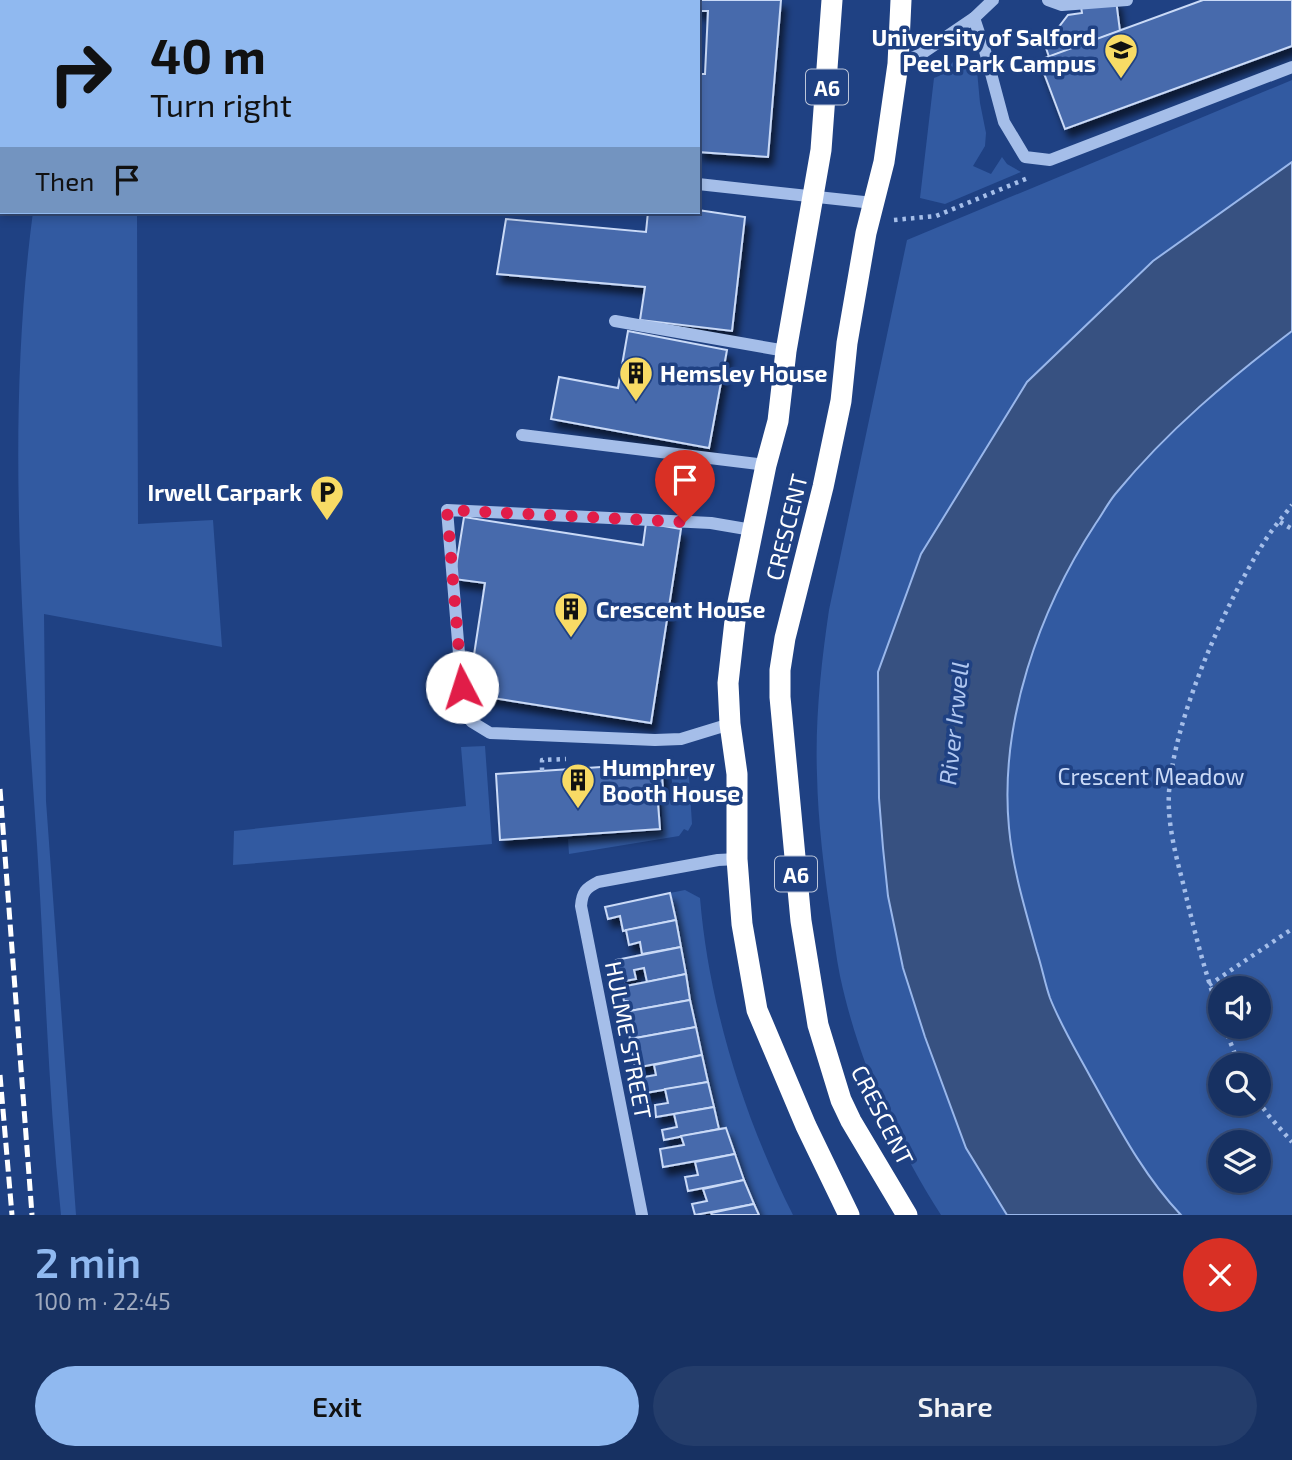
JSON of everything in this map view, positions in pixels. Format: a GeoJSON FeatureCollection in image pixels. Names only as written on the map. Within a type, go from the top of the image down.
{"type":"FeatureCollection","features":[{"type":"Feature","properties":{"kind":"highway","name":"CRESCENT"},"geometry":{"type":"LineString","coordinates":[[832,0],[821,149],[786,351],[778,421],[766,465],[736,612],[728,683],[737,774],[737,859],[743,938],[757,1010],[806,1126],[849,1215]]}},
{"type":"Feature","properties":{"kind":"highway","name":"CRESCENT"},"geometry":{"type":"LineString","coordinates":[[901,0],[898,64],[884,162],[873,203],[849,333],[839,413],[785,638],[780,670],[780,698],[802,920],[818,1025],[831,1072],[846,1110],[907,1215]]}},
{"type":"Feature","properties":{"kind":"street"},"geometry":{"type":"LineString","coordinates":[[898,64],[921,54],[974,18],[993,0]]}},
{"type":"Feature","properties":{"kind":"street"},"geometry":{"type":"LineString","coordinates":[[1048,0],[1062,5],[1127,0]]}},
{"type":"Feature","properties":{"kind":"street"},"geometry":{"type":"LineString","coordinates":[[974,18],[1004,122],[1025,157],[1050,160],[1292,67]]}},
{"type":"Feature","properties":{"kind":"street"},"geometry":{"type":"LineString","coordinates":[[700,184],[873,203]]}},
{"type":"Feature","properties":{"kind":"street"},"geometry":{"type":"LineString","coordinates":[[615,321],[786,351]]}},
{"type":"Feature","properties":{"kind":"street"},"geometry":{"type":"LineString","coordinates":[[522,435],[766,465]]}},
{"type":"Feature","properties":{"kind":"street"},"geometry":{"type":"LineString","coordinates":[[730,724],[681,739],[655,740],[490,733],[472,722],[464,713],[447,510],[711,523],[752,530]]}},
{"type":"Feature","properties":{"kind":"street","name":"HULME STREET"},"geometry":{"type":"LineString","coordinates":[[642,1215],[581,906],[582,896],[586,888],[598,882],[718,860],[737,859]]}},
{"type":"Feature","properties":{"kind":"path"},"geometry":{"type":"LineString","coordinates":[[894,220],[936,216],[1037,175],[1050,160]]}},
{"type":"Feature","properties":{"kind":"path"},"geometry":{"type":"LineString","coordinates":[[1208,981],[1171,828],[1169,793],[1175,755],[1202,669],[1239,587],[1264,542],[1292,505]]}},
{"type":"Feature","properties":{"kind":"path"},"geometry":{"type":"LineString","coordinates":[[1280,522],[1292,529]]}},
{"type":"Feature","properties":{"kind":"path"},"geometry":{"type":"LineString","coordinates":[[1222,976],[1292,929]]}},
{"type":"Feature","properties":{"kind":"path"},"geometry":{"type":"LineString","coordinates":[[1269,1116],[1292,1142]]}},
{"type":"Feature","properties":{"kind":"green space"},"geometry":{"type":"Polygon","coordinates":[[[976,60],[986,133],[985,146],[973,166],[991,174],[1002,157],[1007,164],[1021,172],[945,204],[920,198],[934,78],[953,62],[976,60]]]}},
{"type":"Feature","properties":{"kind":"green space"},"geometry":{"type":"Polygon","coordinates":[[[1292,80],[1292,162],[1153,261],[1027,382],[968,478],[878,672],[879,798],[883,848],[888,896],[903,968],[966,1148],[1007,1215],[941,1215],[894,1130],[857,1039],[839,969],[828,900],[818,793],[818,713],[829,610],[907,240],[1292,80]]]}},
{"type":"Feature","properties":{"kind":"green space"},"geometry":{"type":"Polygon","coordinates":[[[33,214],[137,214],[138,524],[213,520],[222,647],[44,614],[46,801],[76,1215],[61,1215],[50,1077],[22,608],[18,449],[25,291],[33,214]]]}},
{"type":"Feature","properties":{"kind":"green space","name":"Crescent Meadow"},"geometry":{"type":"Polygon","coordinates":[[[1292,331],[1292,1215],[1182,1215],[1144,1169],[1070,1041],[1050,998],[1020,891],[1009,828],[1010,748],[1017,708],[1027,669],[1057,593],[1075,557],[1114,496],[1157,448],[1222,387],[1292,331]]]}},
{"type":"Feature","properties":{"kind":"green space"},"geometry":{"type":"Polygon","coordinates":[[[485,746],[492,844],[233,865],[234,831],[466,806],[461,747],[485,746]]]}},
{"type":"Feature","properties":{"kind":"green space"},"geometry":{"type":"Polygon","coordinates":[[[688,762],[692,824],[688,831],[684,829],[679,836],[569,854],[568,839],[663,831],[661,801],[674,800],[670,764],[688,762]]]}},
{"type":"Feature","properties":{"kind":"green space"},"geometry":{"type":"Polygon","coordinates":[[[685,890],[700,898],[711,979],[732,1061],[759,1140],[793,1215],[759,1215],[726,1128],[719,1129],[670,893],[685,890]]]}},
{"type":"Feature","properties":{"kind":"water","name":"River Irwell"},"geometry":{"type":"Polygon","coordinates":[[[1292,162],[1292,331],[1222,387],[1178,427],[1136,470],[1109,503],[1075,557],[1041,630],[1027,669],[1010,748],[1008,788],[1011,844],[1020,891],[1050,998],[1069,1039],[1132,1150],[1167,1200],[1181,1215],[1007,1215],[966,1148],[903,968],[888,896],[883,848],[879,798],[878,672],[921,554],[1027,382],[1153,261],[1292,162]]]}},
{"type":"Feature","properties":{"kind":"building"},"geometry":{"type":"Polygon","coordinates":[[[700,0],[781,0],[768,157],[700,152],[700,74],[705,74],[708,11],[700,11],[700,0]]]}},
{"type":"Feature","properties":{"kind":"building"},"geometry":{"type":"Polygon","coordinates":[[[1080,0],[1116,0],[1120,31],[1049,57],[1045,45],[1068,15],[1082,13],[1080,0]]]}},
{"type":"Feature","properties":{"kind":"building"},"geometry":{"type":"Polygon","coordinates":[[[1203,0],[1292,0],[1292,46],[1065,129],[1039,60],[1203,0]]]}},
{"type":"Feature","properties":{"kind":"building"},"geometry":{"type":"Polygon","coordinates":[[[700,210],[745,217],[732,331],[640,320],[645,287],[497,274],[506,219],[646,232],[648,214],[700,214],[700,210]]]}},
{"type":"Feature","properties":{"kind":"building","name":"Hemsley House"},"geometry":{"type":"Polygon","coordinates":[[[628,331],[727,350],[709,448],[551,419],[559,377],[618,388],[628,331]]]}},
{"type":"Feature","properties":{"kind":"building","name":"Crescent House"},"geometry":{"type":"Polygon","coordinates":[[[464,517],[643,545],[646,523],[681,529],[651,723],[468,694],[485,583],[454,579],[464,517]]]}},
{"type":"Feature","properties":{"kind":"building","name":"Humphrey Booth House"},"geometry":{"type":"Polygon","coordinates":[[[661,763],[663,789],[657,790],[660,829],[500,840],[496,774],[661,763]]]}},
{"type":"Feature","properties":{"kind":"building"},"geometry":{"type":"Polygon","coordinates":[[[670,893],[676,920],[623,931],[620,916],[608,919],[605,907],[670,893]]]}},
{"type":"Feature","properties":{"kind":"building"},"geometry":{"type":"Polygon","coordinates":[[[676,920],[681,947],[642,954],[640,942],[629,945],[626,930],[676,920]]]}},
{"type":"Feature","properties":{"kind":"building"},"geometry":{"type":"Polygon","coordinates":[[[681,947],[686,974],[647,982],[644,968],[634,970],[636,979],[625,981],[624,972],[619,973],[616,960],[681,947]]]}},
{"type":"Feature","properties":{"kind":"building"},"geometry":{"type":"Polygon","coordinates":[[[686,974],[690,1000],[630,1011],[628,1001],[624,1001],[621,987],[686,974]]]}},
{"type":"Feature","properties":{"kind":"building"},"geometry":{"type":"Polygon","coordinates":[[[690,1000],[696,1027],[630,1039],[624,1012],[690,1000]]]}},
{"type":"Feature","properties":{"kind":"building"},"geometry":{"type":"Polygon","coordinates":[[[696,1027],[702,1055],[635,1068],[630,1039],[696,1027]]]}},
{"type":"Feature","properties":{"kind":"building"},"geometry":{"type":"Polygon","coordinates":[[[702,1055],[708,1082],[640,1094],[638,1078],[656,1075],[654,1065],[702,1055]]]}},
{"type":"Feature","properties":{"kind":"building"},"geometry":{"type":"Polygon","coordinates":[[[708,1082],[714,1107],[656,1117],[655,1105],[668,1103],[665,1089],[708,1082]]]}},
{"type":"Feature","properties":{"kind":"building"},"geometry":{"type":"Polygon","coordinates":[[[714,1107],[719,1129],[664,1140],[662,1130],[677,1127],[674,1114],[714,1107]]]}},
{"type":"Feature","properties":{"kind":"building"},"geometry":{"type":"Polygon","coordinates":[[[726,1128],[735,1154],[663,1167],[660,1149],[684,1145],[681,1136],[726,1128]]]}},
{"type":"Feature","properties":{"kind":"building"},"geometry":{"type":"Polygon","coordinates":[[[735,1154],[744,1180],[688,1191],[685,1177],[698,1175],[695,1162],[735,1154]]]}},
{"type":"Feature","properties":{"kind":"building"},"geometry":{"type":"Polygon","coordinates":[[[744,1180],[754,1204],[695,1215],[692,1204],[707,1201],[703,1189],[744,1180]]]}},
{"type":"Feature","properties":{"kind":"building"},"geometry":{"type":"Polygon","coordinates":[[[754,1204],[759,1215],[711,1213],[754,1204]]]}},
{"type":"Feature","properties":{"kind":"railway"},"geometry":{"type":"LineString","coordinates":[[0,789],[32,1215]]}},
{"type":"Feature","properties":{"kind":"railway"},"geometry":{"type":"LineString","coordinates":[[0,1075],[12,1215]]}},
{"type":"Feature","properties":{"kind":"place","name":"University of Salford Peel Park Campus"},"geometry":{"type":"Point","coordinates":[1121,80]}},
{"type":"Feature","properties":{"kind":"place","name":"Hemsley House"},"geometry":{"type":"Point","coordinates":[636,403]}},
{"type":"Feature","properties":{"kind":"place","name":"Irwell Carpark"},"geometry":{"type":"Point","coordinates":[327,522]}},
{"type":"Feature","properties":{"kind":"place","name":"Crescent House"},"geometry":{"type":"Point","coordinates":[571,639]}},
{"type":"Feature","properties":{"kind":"place","name":"Humphrey Booth House"},"geometry":{"type":"Point","coordinates":[578,810]}},
{"type":"Feature","properties":{"kind":"route"},"geometry":{"type":"LineString","coordinates":[[462,687],[447,510],[685,522]]}}]}
